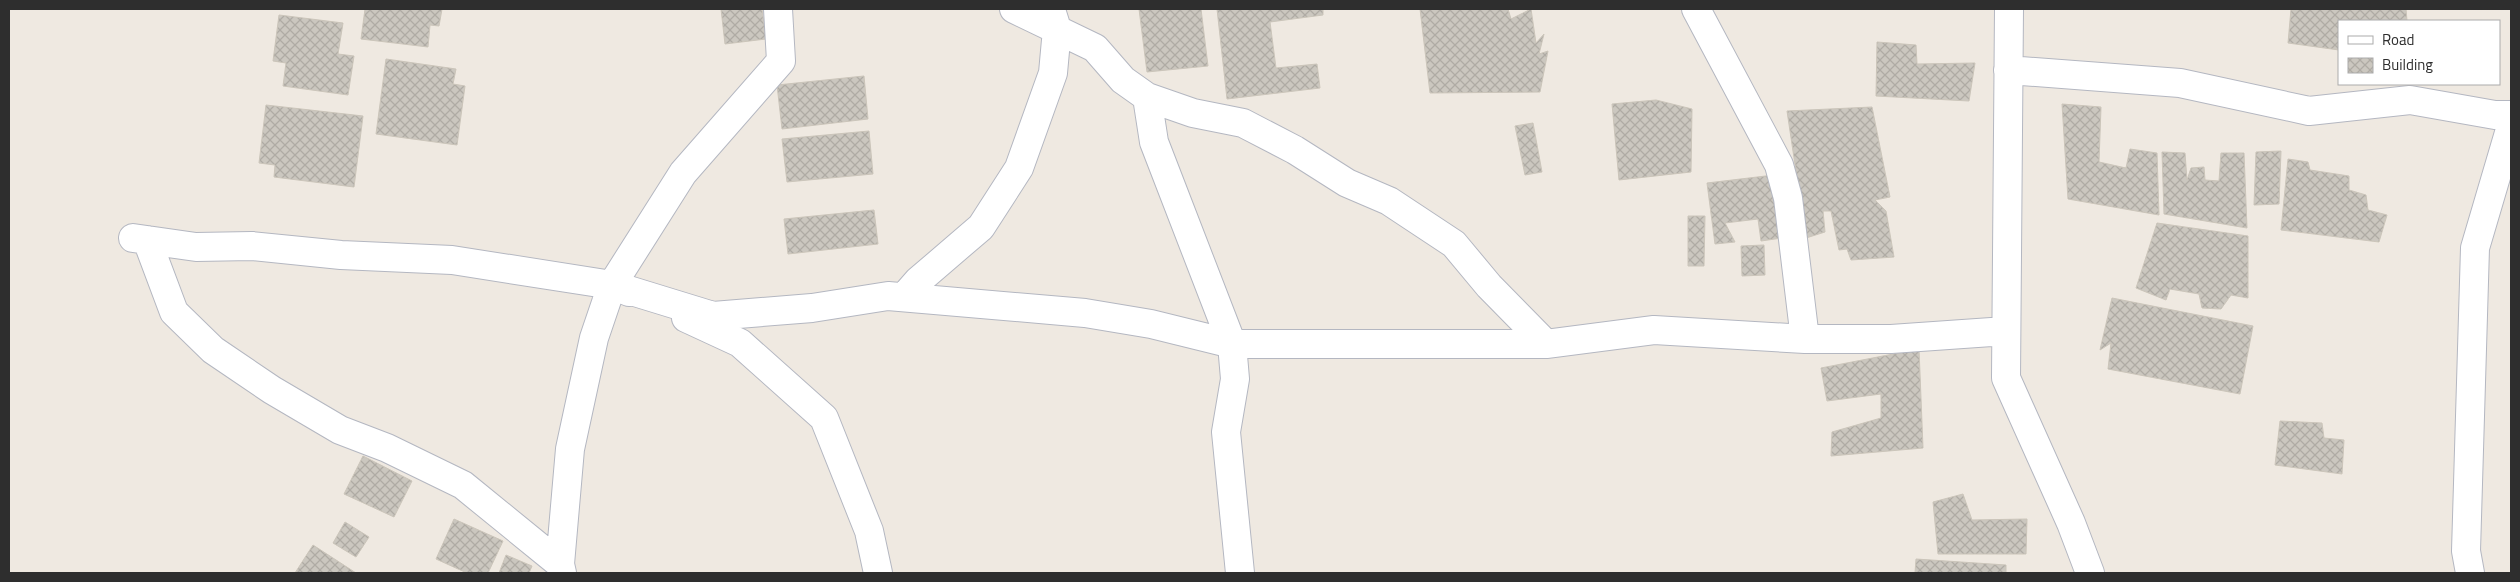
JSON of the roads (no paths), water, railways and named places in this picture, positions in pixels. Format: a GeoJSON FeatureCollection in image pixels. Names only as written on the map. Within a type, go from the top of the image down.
{"type":"FeatureCollection","features":[{"type":"Feature","properties":{"kind":"street"},"geometry":{"type":"LineString","coordinates":[[561,569],[570,449],[594,338],[612,285],[683,173],[782,61],[778,9]]}},
{"type":"Feature","properties":{"kind":"street"},"geometry":{"type":"LineString","coordinates":[[1014,9],[1054,19],[1095,48],[1123,80],[1147,97],[1193,113],[1243,123],[1295,150],[1348,183],[1389,201],[1454,244],[1489,286],[1546,344]]}},
{"type":"Feature","properties":{"kind":"street"},"geometry":{"type":"LineString","coordinates":[[1696,9],[1779,165],[1788,198],[1805,339]]}},
{"type":"Feature","properties":{"kind":"street"},"geometry":{"type":"LineString","coordinates":[[2009,9],[2006,378],[2071,523],[2090,573]]}},
{"type":"Feature","properties":{"kind":"street"},"geometry":{"type":"LineString","coordinates":[[904,297],[918,281],[981,227],[1018,168],[1054,73],[1054,19]]}},
{"type":"Feature","properties":{"kind":"street"},"geometry":{"type":"LineString","coordinates":[[2008,70],[2180,83],[2309,110],[2410,100],[2494,115],[2511,115]]}},
{"type":"Feature","properties":{"kind":"street"},"geometry":{"type":"LineString","coordinates":[[1147,97],[1154,142],[1232,344],[1235,379],[1226,432],[1240,573]]}},
{"type":"Feature","properties":{"kind":"street"},"geometry":{"type":"LineString","coordinates":[[2470,573],[2466,551],[2475,248],[2511,126]]}},
{"type":"Feature","properties":{"kind":"street"},"geometry":{"type":"LineString","coordinates":[[561,569],[463,485],[387,448],[340,430],[272,390],[212,350],[174,312],[140,239],[196,247],[252,246],[341,255],[452,260],[612,285],[713,316],[812,308],[888,296],[1085,313],[1151,324],[1232,344],[1546,344],[1654,330],[1805,339],[1891,340],[2006,331]]}},
{"type":"Feature","properties":{"kind":"street"},"geometry":{"type":"LineString","coordinates":[[612,285],[740,343],[824,418],[869,531],[878,573]]}}]}
